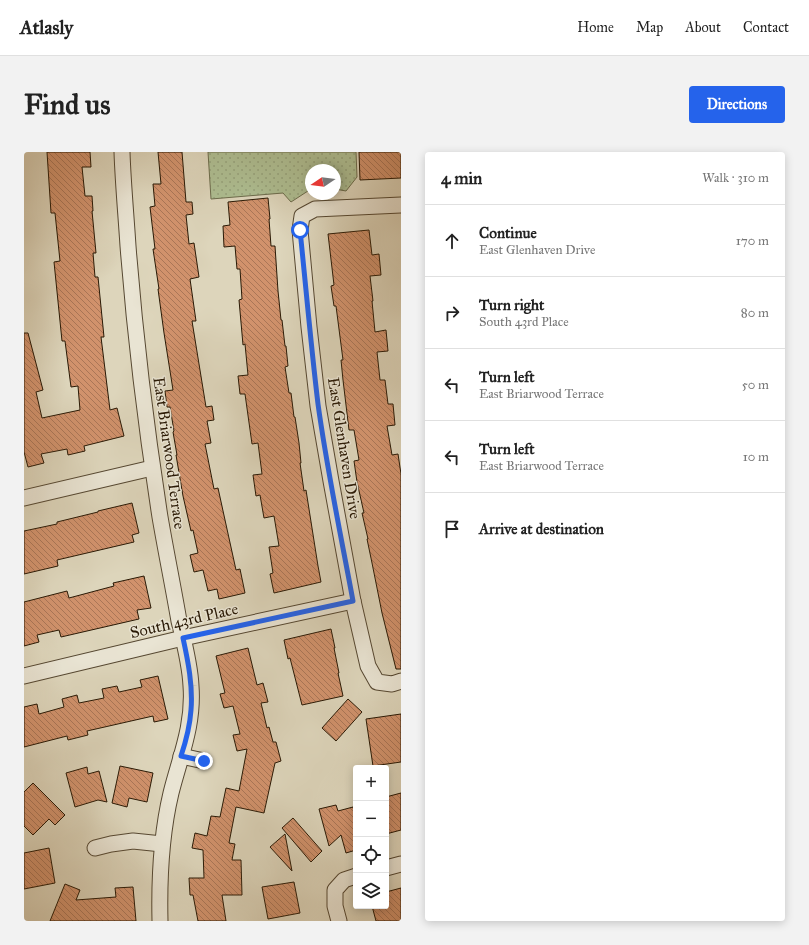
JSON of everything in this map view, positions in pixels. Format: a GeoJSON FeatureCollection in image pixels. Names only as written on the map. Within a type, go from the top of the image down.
{"type":"FeatureCollection","features":[{"type":"Feature","properties":{"kind":"street","name":"East Briarwood Terrace"},"geometry":{"type":"LineString","coordinates":[[122,152],[131,283],[138,356],[152,468],[191,686],[191,704],[187,735],[171,794],[162,844],[160,861],[160,921]]}},
{"type":"Feature","properties":{"kind":"street","name":"East Glenhaven Drive"},"geometry":{"type":"LineString","coordinates":[[401,205],[315,209],[302,216],[300,230],[318,406],[353,601],[368,666],[377,682],[392,684],[401,681]]}},
{"type":"Feature","properties":{"kind":"street"},"geometry":{"type":"LineString","coordinates":[[24,498],[152,468]]}},
{"type":"Feature","properties":{"kind":"street","name":"South 43rd Place"},"geometry":{"type":"LineString","coordinates":[[24,676],[183,638],[353,601]]}},
{"type":"Feature","properties":{"kind":"street"},"geometry":{"type":"LineString","coordinates":[[181,756],[204,761]]}},
{"type":"Feature","properties":{"kind":"street"},"geometry":{"type":"LineString","coordinates":[[95,848],[133,841],[162,844]]}},
{"type":"Feature","properties":{"kind":"street"},"geometry":{"type":"LineString","coordinates":[[389,867],[401,864]]}},
{"type":"Feature","properties":{"kind":"street"},"geometry":{"type":"LineString","coordinates":[[340,921],[335,906],[335,890],[344,880],[353,877]]}},
{"type":"Feature","properties":{"kind":"green space"},"geometry":{"type":"Polygon","coordinates":[[[208,152],[356,152],[357,177],[346,191],[341,190],[341,164],[305,164],[305,193],[291,202],[283,193],[211,199],[208,152]]]}},
{"type":"Feature","properties":{"kind":"building"},"geometry":{"type":"Polygon","coordinates":[[[47,152],[90,152],[91,167],[82,167],[85,196],[92,196],[96,253],[93,253],[95,277],[98,277],[104,337],[101,337],[110,410],[117,408],[124,436],[84,446],[85,451],[68,455],[67,449],[41,454],[44,463],[28,467],[24,452],[24,333],[28,333],[43,390],[36,392],[42,418],[80,410],[78,386],[71,387],[65,341],[62,341],[54,262],[60,261],[55,213],[51,213],[47,152]]]}},
{"type":"Feature","properties":{"kind":"building"},"geometry":{"type":"Polygon","coordinates":[[[158,152],[182,152],[186,202],[192,202],[193,214],[186,215],[189,244],[194,243],[199,277],[190,279],[196,321],[192,321],[206,407],[212,406],[214,420],[207,421],[211,443],[205,444],[214,489],[218,488],[236,570],[240,569],[245,593],[219,599],[217,589],[208,591],[203,570],[194,572],[190,555],[198,553],[183,496],[170,407],[167,407],[165,391],[173,390],[158,289],[150,207],[155,206],[153,184],[161,184],[158,152]]]}},
{"type":"Feature","properties":{"kind":"building"},"geometry":{"type":"Polygon","coordinates":[[[359,152],[401,152],[401,178],[360,180],[359,152]]]}},
{"type":"Feature","properties":{"kind":"building"},"geometry":{"type":"Polygon","coordinates":[[[268,198],[271,246],[275,246],[281,320],[286,346],[288,366],[285,367],[299,443],[304,491],[306,490],[321,582],[274,593],[270,574],[273,573],[269,547],[279,546],[274,516],[264,518],[260,495],[256,496],[253,475],[262,474],[258,443],[252,444],[245,394],[240,394],[238,376],[248,375],[245,344],[243,345],[239,300],[242,299],[240,269],[237,269],[235,246],[224,247],[223,226],[230,225],[228,202],[268,198]]]}},
{"type":"Feature","properties":{"kind":"building"},"geometry":{"type":"Polygon","coordinates":[[[369,230],[372,255],[379,254],[381,275],[370,276],[375,332],[386,330],[388,351],[377,352],[380,380],[385,380],[388,404],[393,404],[395,425],[387,426],[392,455],[398,454],[401,474],[401,669],[396,669],[382,613],[362,513],[364,513],[354,461],[359,460],[354,430],[349,430],[341,360],[343,360],[336,306],[334,306],[331,286],[334,285],[328,234],[369,230]]]}},
{"type":"Feature","properties":{"kind":"building"},"geometry":{"type":"Polygon","coordinates":[[[132,503],[139,533],[132,535],[134,542],[57,560],[58,566],[24,574],[24,531],[57,524],[57,522],[132,503]]]}},
{"type":"Feature","properties":{"kind":"building"},"geometry":{"type":"Polygon","coordinates":[[[144,576],[151,608],[137,610],[139,619],[61,637],[59,630],[37,635],[39,642],[24,646],[24,602],[67,591],[69,598],[114,586],[113,583],[144,576]]]}},
{"type":"Feature","properties":{"kind":"building"},"geometry":{"type":"Polygon","coordinates":[[[331,629],[343,696],[302,705],[290,658],[288,659],[284,640],[331,629]]]}},
{"type":"Feature","properties":{"kind":"building"},"geometry":{"type":"Polygon","coordinates":[[[248,648],[257,685],[263,683],[268,702],[261,703],[267,728],[269,727],[273,742],[276,742],[281,761],[275,763],[264,813],[236,807],[229,843],[235,844],[232,860],[241,860],[242,895],[222,895],[226,921],[198,921],[193,895],[190,895],[189,878],[204,878],[203,850],[192,848],[195,833],[207,836],[211,816],[220,817],[226,788],[239,791],[247,749],[237,751],[233,735],[240,734],[233,706],[224,708],[220,694],[225,693],[216,656],[248,648]]]}},
{"type":"Feature","properties":{"kind":"building"},"geometry":{"type":"Polygon","coordinates":[[[158,676],[168,719],[154,722],[153,716],[87,731],[88,735],[68,740],[67,736],[24,747],[24,707],[37,704],[39,714],[64,707],[62,699],[77,695],[79,703],[104,698],[102,689],[117,686],[119,692],[142,687],[140,680],[158,676]]]}},
{"type":"Feature","properties":{"kind":"building"},"geometry":{"type":"Polygon","coordinates":[[[348,699],[362,712],[336,741],[322,728],[348,699]]]}},
{"type":"Feature","properties":{"kind":"building"},"geometry":{"type":"Polygon","coordinates":[[[401,714],[401,762],[373,765],[366,719],[401,714]]]}},
{"type":"Feature","properties":{"kind":"building"},"geometry":{"type":"Polygon","coordinates":[[[120,766],[153,773],[147,802],[129,798],[127,807],[112,803],[120,766]]]}},
{"type":"Feature","properties":{"kind":"building"},"geometry":{"type":"Polygon","coordinates":[[[87,767],[88,774],[99,771],[107,802],[98,800],[75,807],[66,773],[87,767]]]}},
{"type":"Feature","properties":{"kind":"building"},"geometry":{"type":"Polygon","coordinates":[[[33,783],[65,815],[55,825],[49,819],[33,835],[24,826],[24,792],[33,783]]]}},
{"type":"Feature","properties":{"kind":"building"},"geometry":{"type":"Polygon","coordinates":[[[401,793],[401,830],[389,833],[389,801],[389,796],[401,793]]]}},
{"type":"Feature","properties":{"kind":"building"},"geometry":{"type":"Polygon","coordinates":[[[336,805],[338,811],[353,807],[353,851],[346,853],[341,835],[329,846],[319,809],[336,805]]]}},
{"type":"Feature","properties":{"kind":"building"},"geometry":{"type":"Polygon","coordinates":[[[293,818],[322,851],[311,862],[282,828],[293,818]]]}},
{"type":"Feature","properties":{"kind":"building"},"geometry":{"type":"Polygon","coordinates":[[[285,834],[292,871],[270,847],[285,834]]]}},
{"type":"Feature","properties":{"kind":"building"},"geometry":{"type":"Polygon","coordinates":[[[49,848],[55,883],[24,889],[24,853],[49,848]]]}},
{"type":"Feature","properties":{"kind":"building"},"geometry":{"type":"Polygon","coordinates":[[[294,882],[300,913],[268,919],[262,887],[294,882]]]}},
{"type":"Feature","properties":{"kind":"building"},"geometry":{"type":"Polygon","coordinates":[[[65,884],[80,890],[76,900],[116,897],[115,888],[133,887],[136,921],[50,921],[65,884]]]}},
{"type":"Feature","properties":{"kind":"building"},"geometry":{"type":"Polygon","coordinates":[[[401,888],[401,921],[376,921],[373,909],[389,909],[389,891],[401,888]]]}},
{"type":"Feature","properties":{"kind":"route"},"geometry":{"type":"LineString","coordinates":[[204,761],[181,756],[187,735],[191,710],[191,686],[183,638],[353,601],[318,406],[300,230]]}}]}
